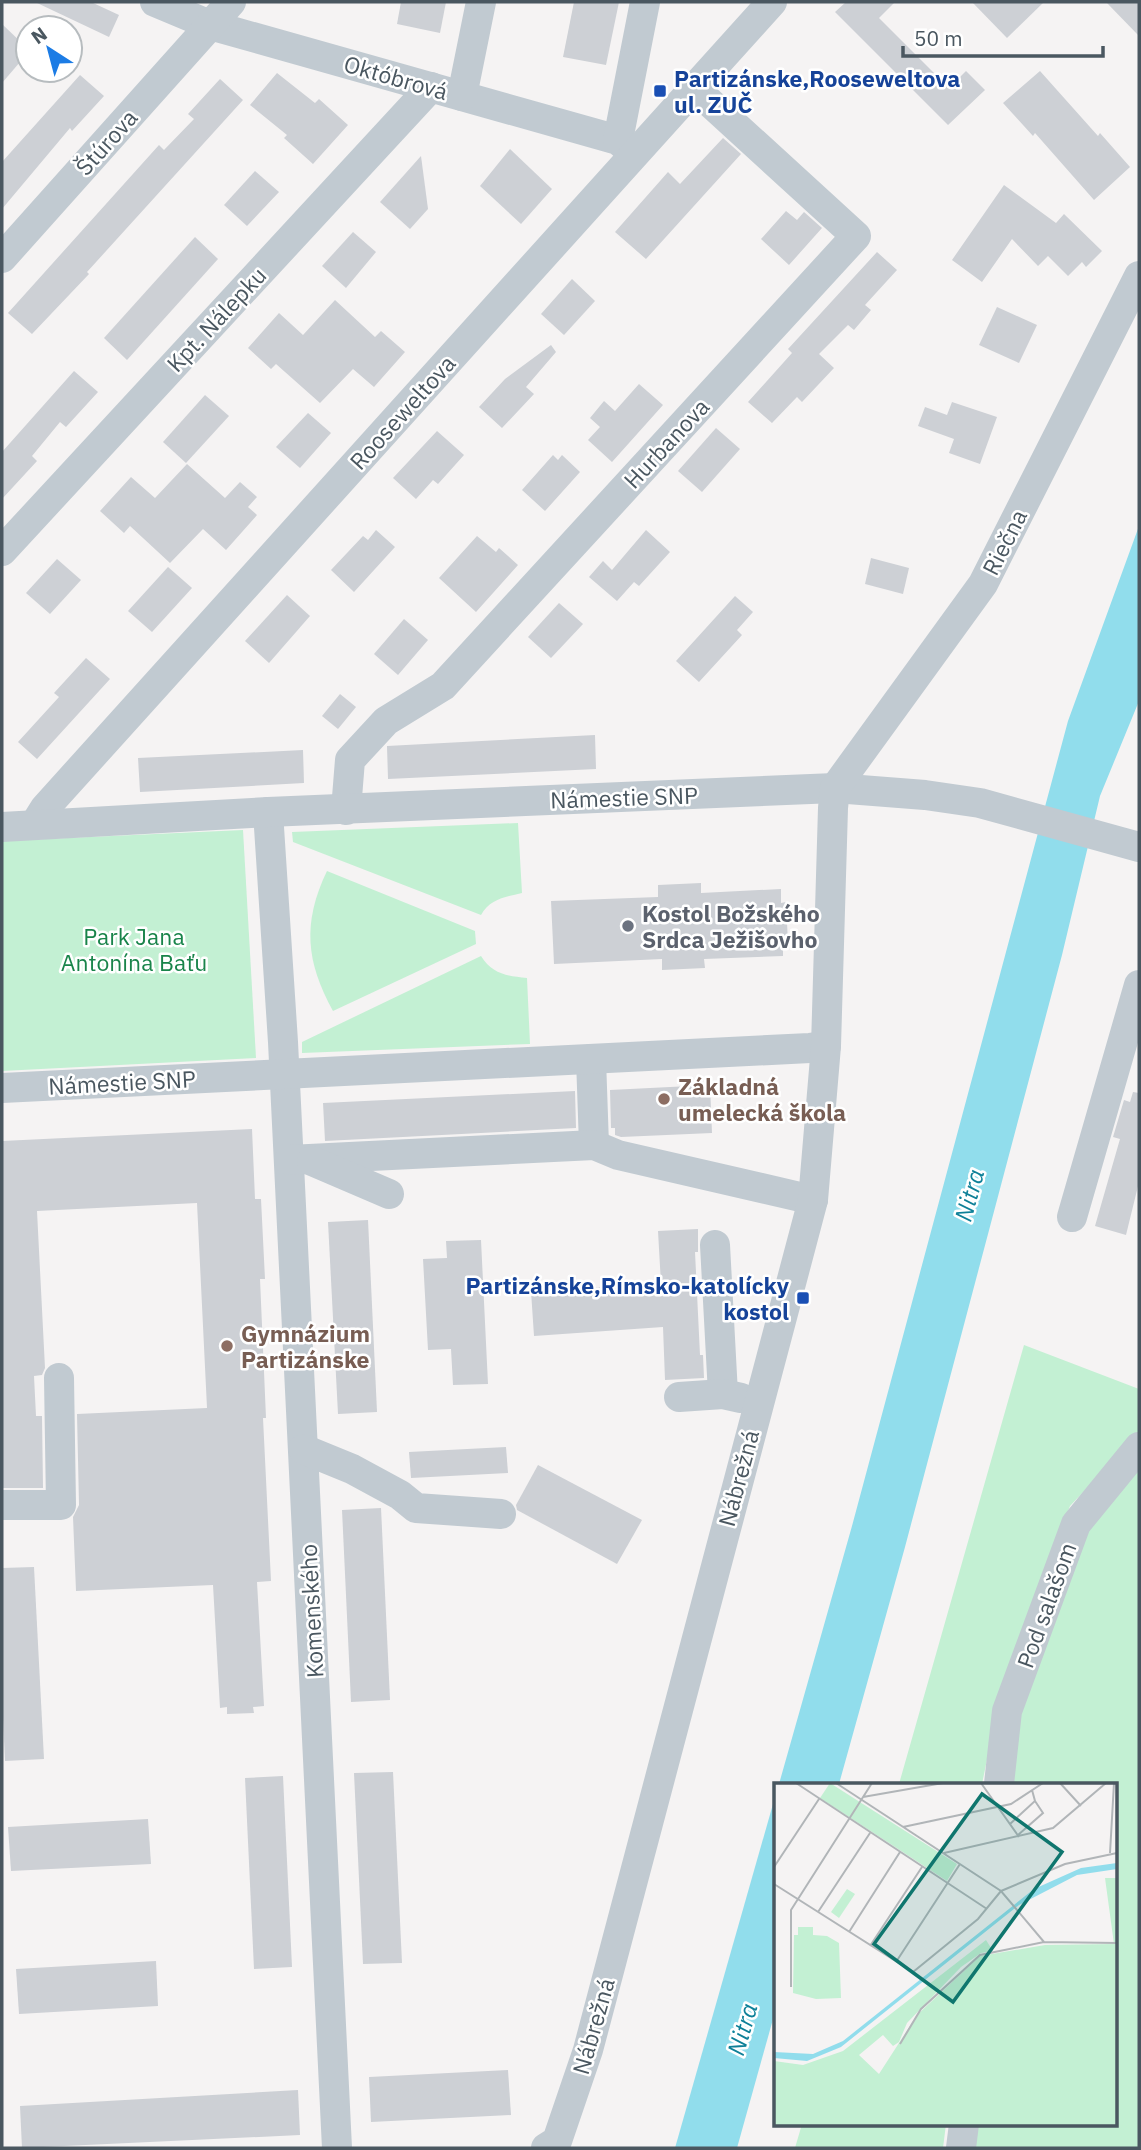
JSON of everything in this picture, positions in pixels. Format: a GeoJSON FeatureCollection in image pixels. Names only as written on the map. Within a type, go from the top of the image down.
{"type":"FeatureCollection","features":[{"type":"Feature","properties":{"kind":"street","name":"Októbrová"},"geometry":{"type":"LineString","coordinates":[[155,2],[210,26],[463,96],[626,147]]}},
{"type":"Feature","properties":{"kind":"street","name":"Štúrova"},"geometry":{"type":"LineString","coordinates":[[2,258],[231,2]]}},
{"type":"Feature","properties":{"kind":"street"},"geometry":{"type":"LineString","coordinates":[[463,96],[481,2]]}},
{"type":"Feature","properties":{"kind":"street"},"geometry":{"type":"LineString","coordinates":[[626,147],[645,2]]}},
{"type":"Feature","properties":{"kind":"street","name":"Rooseweltova"},"geometry":{"type":"LineString","coordinates":[[34,824],[54,797],[626,147],[694,88],[772,2]]}},
{"type":"Feature","properties":{"kind":"street","name":"Kpt. Nálepku"},"geometry":{"type":"LineString","coordinates":[[2,551],[431,87]]}},
{"type":"Feature","properties":{"kind":"street","name":"Hurbanova"},"geometry":{"type":"LineString","coordinates":[[346,810],[350,760],[386,721],[443,686],[856,236],[694,88]]}},
{"type":"Feature","properties":{"kind":"street","name":"Riečna"},"geometry":{"type":"LineString","coordinates":[[835,788],[983,584],[1139,276]]}},
{"type":"Feature","properties":{"kind":"street","name":"Námestie SNP"},"geometry":{"type":"LineString","coordinates":[[2,827],[835,788],[925,795],[982,804],[1130,844]]}},
{"type":"Feature","properties":{"kind":"street","name":"Nábrežná"},"geometry":{"type":"LineString","coordinates":[[546,2148],[557,2141],[588,2050],[813,1200],[826,1046],[835,788]]}},
{"type":"Feature","properties":{"kind":"street"},"geometry":{"type":"LineString","coordinates":[[268,813],[284,1074]]}},
{"type":"Feature","properties":{"kind":"street"},"geometry":{"type":"LineString","coordinates":[[1072,1217],[1139,985]]}},
{"type":"Feature","properties":{"kind":"street","name":"Námestie SNP"},"geometry":{"type":"LineString","coordinates":[[2,1087],[826,1046]]}},
{"type":"Feature","properties":{"kind":"street"},"geometry":{"type":"LineString","coordinates":[[591,1059],[594,1145]]}},
{"type":"Feature","properties":{"kind":"street","name":"Komenského"},"geometry":{"type":"LineString","coordinates":[[284,1074],[297,1159],[303,1449],[337,2148]]}},
{"type":"Feature","properties":{"kind":"street"},"geometry":{"type":"LineString","coordinates":[[297,1159],[594,1145],[618,1155],[813,1200]]}},
{"type":"Feature","properties":{"kind":"street"},"geometry":{"type":"LineString","coordinates":[[297,1159],[389,1194]]}},
{"type":"Feature","properties":{"kind":"street"},"geometry":{"type":"LineString","coordinates":[[715,1245],[723,1394]]}},
{"type":"Feature","properties":{"kind":"street"},"geometry":{"type":"LineString","coordinates":[[2,1505],[61,1505],[58,1378]]}},
{"type":"Feature","properties":{"kind":"street"},"geometry":{"type":"LineString","coordinates":[[679,1397],[723,1394],[759,1401]]}},
{"type":"Feature","properties":{"kind":"street","name":"Pod salašom"},"geometry":{"type":"LineString","coordinates":[[999,1783],[1007,1711],[1076,1524],[1139,1447]]}},
{"type":"Feature","properties":{"kind":"street"},"geometry":{"type":"LineString","coordinates":[[303,1449],[352,1469],[400,1495],[416,1508],[501,1514]]}},
{"type":"Feature","properties":{"kind":"street"},"geometry":{"type":"LineString","coordinates":[[961,2148],[964,2126]]}},
{"type":"Feature","properties":{"kind":"green space"},"geometry":{"type":"Polygon","coordinates":[[[518,823],[522,893],[493,902],[481,915],[293,842],[292,832],[518,823]]]}},
{"type":"Feature","properties":{"kind":"green space","name":"Park Jana Antonína Baťu"},"geometry":{"type":"Polygon","coordinates":[[[243,830],[256,1058],[2,1071],[2,841],[243,830]]]}},
{"type":"Feature","properties":{"kind":"green space"},"geometry":{"type":"Polygon","coordinates":[[[327,871],[475,931],[476,944],[333,1011],[317,976],[310,942],[314,908],[327,871]]]}},
{"type":"Feature","properties":{"kind":"green space"},"geometry":{"type":"Polygon","coordinates":[[[481,956],[490,967],[501,973],[527,978],[530,1044],[302,1053],[302,1042],[481,956]]]}},
{"type":"Feature","properties":{"kind":"green space"},"geometry":{"type":"Polygon","coordinates":[[[1024,1345],[1139,1389],[1139,1433],[1070,1506],[999,1701],[982,1783],[899,1783],[1024,1345]]]}},
{"type":"Feature","properties":{"kind":"green space"},"geometry":{"type":"Polygon","coordinates":[[[1139,1460],[1139,2148],[968,2148],[973,2126],[1116,2126],[1116,1783],[1008,1783],[1011,1733],[1083,1528],[1139,1460]]]}},
{"type":"Feature","properties":{"kind":"green space"},"geometry":{"type":"Polygon","coordinates":[[[801,2126],[946,2126],[943,2148],[795,2148],[801,2126]]]}},
{"type":"Feature","properties":{"kind":"water","name":"Nitra"},"geometry":{"type":"Polygon","coordinates":[[[1139,526],[1139,701],[1100,796],[1062,955],[905,1547],[839,1783],[779,1783],[852,1526],[1068,721],[1139,526]]]}},
{"type":"Feature","properties":{"kind":"water","name":"Nitra"},"geometry":{"type":"Polygon","coordinates":[[[774,1801],[774,2016],[737,2148],[675,2148],[774,1801]]]}},
{"type":"Feature","properties":{"kind":"building"},"geometry":{"type":"Polygon","coordinates":[[[35,2],[91,2],[119,15],[109,37],[84,25],[84,14],[60,14],[35,2]]]}},
{"type":"Feature","properties":{"kind":"building"},"geometry":{"type":"Polygon","coordinates":[[[401,2],[446,2],[440,33],[397,24],[401,2]]]}},
{"type":"Feature","properties":{"kind":"building"},"geometry":{"type":"Polygon","coordinates":[[[574,2],[619,2],[606,65],[563,57],[574,2]]]}},
{"type":"Feature","properties":{"kind":"building"},"geometry":{"type":"Polygon","coordinates":[[[846,2],[895,2],[879,18],[949,88],[966,71],[985,90],[948,125],[835,12],[846,2]]]}},
{"type":"Feature","properties":{"kind":"building"},"geometry":{"type":"Polygon","coordinates":[[[972,2],[1044,2],[1007,38],[972,2]]]}},
{"type":"Feature","properties":{"kind":"building"},"geometry":{"type":"Polygon","coordinates":[[[1106,2],[1139,2],[1139,36],[1106,2]]]}},
{"type":"Feature","properties":{"kind":"building"},"geometry":{"type":"Polygon","coordinates":[[[2,24],[14,36],[14,69],[2,83],[2,24]]]}},
{"type":"Feature","properties":{"kind":"building"},"geometry":{"type":"Polygon","coordinates":[[[1040,71],[1098,136],[1100,133],[1130,167],[1094,200],[1035,133],[1033,136],[1003,103],[1040,71]]]}},
{"type":"Feature","properties":{"kind":"building"},"geometry":{"type":"Polygon","coordinates":[[[277,73],[315,103],[319,99],[348,125],[313,164],[284,138],[287,135],[250,105],[277,73]]]}},
{"type":"Feature","properties":{"kind":"building"},"geometry":{"type":"Polygon","coordinates":[[[84,78],[104,96],[72,131],[70,128],[2,209],[2,162],[72,84],[84,84],[84,78]]]}},
{"type":"Feature","properties":{"kind":"building"},"geometry":{"type":"Polygon","coordinates":[[[220,79],[243,100],[87,272],[89,274],[32,334],[8,313],[159,145],[164,150],[194,119],[188,114],[220,79]]]}},
{"type":"Feature","properties":{"kind":"building"},"geometry":{"type":"Polygon","coordinates":[[[723,138],[741,154],[646,259],[615,232],[668,172],[680,184],[723,138]]]}},
{"type":"Feature","properties":{"kind":"building"},"geometry":{"type":"Polygon","coordinates":[[[510,149],[552,189],[521,224],[480,186],[510,149]]]}},
{"type":"Feature","properties":{"kind":"building"},"geometry":{"type":"Polygon","coordinates":[[[421,156],[428,209],[410,229],[380,202],[421,156]]]}},
{"type":"Feature","properties":{"kind":"building"},"geometry":{"type":"Polygon","coordinates":[[[255,171],[279,192],[247,226],[224,205],[255,171]]]}},
{"type":"Feature","properties":{"kind":"building"},"geometry":{"type":"Polygon","coordinates":[[[1004,185],[1056,223],[1064,214],[1102,251],[1086,267],[1082,262],[1068,276],[1048,256],[1038,266],[1012,239],[982,282],[952,260],[1004,185]]]}},
{"type":"Feature","properties":{"kind":"building"},"geometry":{"type":"Polygon","coordinates":[[[786,211],[797,220],[804,212],[822,228],[789,265],[761,239],[786,211]]]}},
{"type":"Feature","properties":{"kind":"building"},"geometry":{"type":"Polygon","coordinates":[[[353,232],[376,252],[346,288],[322,266],[353,232]]]}},
{"type":"Feature","properties":{"kind":"building"},"geometry":{"type":"Polygon","coordinates":[[[195,237],[218,259],[127,360],[104,338],[195,237]]]}},
{"type":"Feature","properties":{"kind":"building"},"geometry":{"type":"Polygon","coordinates":[[[877,252],[897,270],[865,305],[871,310],[854,330],[848,325],[819,354],[834,368],[802,402],[797,397],[772,423],[748,402],[792,353],[788,349],[877,252]]]}},
{"type":"Feature","properties":{"kind":"building"},"geometry":{"type":"Polygon","coordinates":[[[572,279],[595,301],[564,335],[541,314],[572,279]]]}},
{"type":"Feature","properties":{"kind":"building"},"geometry":{"type":"Polygon","coordinates":[[[335,300],[375,337],[381,331],[405,352],[374,387],[353,369],[320,403],[276,364],[271,369],[248,348],[279,313],[303,335],[335,300]]]}},
{"type":"Feature","properties":{"kind":"building"},"geometry":{"type":"Polygon","coordinates":[[[997,307],[1037,325],[1019,363],[979,345],[997,307]]]}},
{"type":"Feature","properties":{"kind":"building"},"geometry":{"type":"Polygon","coordinates":[[[551,345],[556,352],[526,387],[534,394],[502,428],[479,407],[505,379],[551,345]]]}},
{"type":"Feature","properties":{"kind":"building"},"geometry":{"type":"Polygon","coordinates":[[[74,371],[98,392],[66,427],[60,422],[32,456],[37,461],[2,499],[2,452],[74,371]]]}},
{"type":"Feature","properties":{"kind":"building"},"geometry":{"type":"Polygon","coordinates":[[[639,384],[663,405],[612,462],[588,440],[600,427],[590,418],[604,401],[615,411],[639,384]]]}},
{"type":"Feature","properties":{"kind":"building"},"geometry":{"type":"Polygon","coordinates":[[[205,395],[229,416],[186,463],[163,442],[205,395]]]}},
{"type":"Feature","properties":{"kind":"building"},"geometry":{"type":"Polygon","coordinates":[[[952,402],[997,417],[980,464],[949,453],[954,439],[918,426],[925,407],[947,415],[952,402]]]}},
{"type":"Feature","properties":{"kind":"building"},"geometry":{"type":"Polygon","coordinates":[[[308,413],[331,433],[300,468],[276,447],[308,413]]]}},
{"type":"Feature","properties":{"kind":"building"},"geometry":{"type":"Polygon","coordinates":[[[716,428],[740,449],[702,492],[678,471],[716,428]]]}},
{"type":"Feature","properties":{"kind":"building"},"geometry":{"type":"Polygon","coordinates":[[[437,431],[464,455],[438,484],[433,480],[416,499],[393,478],[437,431]]]}},
{"type":"Feature","properties":{"kind":"building"},"geometry":{"type":"Polygon","coordinates":[[[553,455],[558,460],[562,455],[580,472],[545,511],[522,490],[553,455]]]}},
{"type":"Feature","properties":{"kind":"building"},"geometry":{"type":"Polygon","coordinates":[[[187,464],[225,498],[240,482],[257,497],[248,507],[257,515],[226,550],[203,529],[170,563],[130,526],[124,533],[100,511],[131,477],[155,498],[187,464]]]}},
{"type":"Feature","properties":{"kind":"building"},"geometry":{"type":"Polygon","coordinates":[[[376,530],[395,547],[354,592],[331,570],[363,536],[368,540],[376,530]]]}},
{"type":"Feature","properties":{"kind":"building"},"geometry":{"type":"Polygon","coordinates":[[[646,530],[670,552],[639,586],[634,582],[617,601],[589,577],[603,561],[612,570],[646,530]]]}},
{"type":"Feature","properties":{"kind":"building"},"geometry":{"type":"Polygon","coordinates":[[[477,536],[496,552],[499,548],[518,565],[476,612],[439,578],[477,536]]]}},
{"type":"Feature","properties":{"kind":"building"},"geometry":{"type":"Polygon","coordinates":[[[871,558],[909,568],[903,594],[865,584],[871,558]]]}},
{"type":"Feature","properties":{"kind":"building"},"geometry":{"type":"Polygon","coordinates":[[[57,559],[81,580],[50,614],[26,593],[57,559]]]}},
{"type":"Feature","properties":{"kind":"building"},"geometry":{"type":"Polygon","coordinates":[[[168,567],[192,588],[152,632],[128,611],[168,567]]]}},
{"type":"Feature","properties":{"kind":"building"},"geometry":{"type":"Polygon","coordinates":[[[287,595],[310,616],[269,663],[245,641],[287,595]]]}},
{"type":"Feature","properties":{"kind":"building"},"geometry":{"type":"Polygon","coordinates":[[[735,596],[753,612],[737,630],[742,635],[699,682],[676,661],[735,596]]]}},
{"type":"Feature","properties":{"kind":"building"},"geometry":{"type":"Polygon","coordinates":[[[559,603],[583,624],[551,658],[528,637],[559,603]]]}},
{"type":"Feature","properties":{"kind":"building"},"geometry":{"type":"Polygon","coordinates":[[[404,619],[428,640],[398,675],[374,654],[404,619]]]}},
{"type":"Feature","properties":{"kind":"building"},"geometry":{"type":"Polygon","coordinates":[[[86,658],[110,679],[37,759],[18,742],[59,697],[54,693],[86,658]]]}},
{"type":"Feature","properties":{"kind":"building"},"geometry":{"type":"Polygon","coordinates":[[[340,694],[356,707],[338,729],[322,716],[340,694]]]}},
{"type":"Feature","properties":{"kind":"building"},"geometry":{"type":"Polygon","coordinates":[[[595,735],[596,769],[388,779],[387,746],[595,735]]]}},
{"type":"Feature","properties":{"kind":"building"},"geometry":{"type":"Polygon","coordinates":[[[303,750],[304,783],[140,792],[138,758],[303,750]]]}},
{"type":"Feature","properties":{"kind":"building","name":"Kostol Božského Srdca Ježišovho"},"geometry":{"type":"Polygon","coordinates":[[[701,883],[701,893],[781,889],[781,903],[786,902],[788,943],[783,942],[783,956],[704,959],[705,968],[662,970],[662,959],[554,964],[551,901],[658,897],[658,885],[701,883]]]}},
{"type":"Feature","properties":{"kind":"building"},"geometry":{"type":"Polygon","coordinates":[[[710,1085],[712,1133],[621,1137],[615,1135],[615,1128],[611,1128],[610,1090],[710,1085]]]}},
{"type":"Feature","properties":{"kind":"building"},"geometry":{"type":"Polygon","coordinates":[[[575,1091],[576,1128],[325,1141],[323,1103],[575,1091]]]}},
{"type":"Feature","properties":{"kind":"building"},"geometry":{"type":"Polygon","coordinates":[[[1133,1092],[1139,1093],[1139,1182],[1126,1235],[1095,1226],[1120,1139],[1113,1137],[1124,1100],[1130,1102],[1133,1092]]]}},
{"type":"Feature","properties":{"kind":"building"},"geometry":{"type":"Polygon","coordinates":[[[252,1129],[255,1199],[261,1199],[265,1279],[260,1279],[271,1581],[257,1582],[264,1706],[253,1707],[254,1713],[227,1714],[227,1707],[220,1708],[213,1585],[76,1591],[73,1517],[79,1505],[77,1414],[207,1408],[197,1203],[37,1211],[45,1368],[42,1375],[34,1376],[36,1416],[42,1416],[43,1488],[2,1488],[2,1141],[252,1129]]]}},
{"type":"Feature","properties":{"kind":"building"},"geometry":{"type":"Polygon","coordinates":[[[368,1220],[377,1412],[338,1414],[328,1222],[368,1220]]]}},
{"type":"Feature","properties":{"kind":"building"},"geometry":{"type":"Polygon","coordinates":[[[698,1229],[698,1252],[695,1252],[700,1355],[703,1355],[704,1378],[665,1380],[663,1327],[534,1336],[531,1291],[661,1284],[658,1231],[698,1229]]]}},
{"type":"Feature","properties":{"kind":"building"},"geometry":{"type":"Polygon","coordinates":[[[481,1240],[488,1384],[453,1385],[451,1349],[428,1350],[423,1259],[447,1258],[446,1241],[481,1240]]]}},
{"type":"Feature","properties":{"kind":"building"},"geometry":{"type":"Polygon","coordinates":[[[506,1447],[508,1473],[411,1478],[409,1452],[506,1447]]]}},
{"type":"Feature","properties":{"kind":"building"},"geometry":{"type":"Polygon","coordinates":[[[538,1465],[642,1520],[617,1564],[517,1510],[516,1505],[538,1465]]]}},
{"type":"Feature","properties":{"kind":"building"},"geometry":{"type":"Polygon","coordinates":[[[381,1508],[390,1700],[351,1702],[342,1510],[381,1508]]]}},
{"type":"Feature","properties":{"kind":"building"},"geometry":{"type":"Polygon","coordinates":[[[34,1567],[44,1759],[5,1761],[2,1568],[34,1567]]]}},
{"type":"Feature","properties":{"kind":"building"},"geometry":{"type":"Polygon","coordinates":[[[393,1772],[402,1963],[363,1964],[354,1773],[393,1772]]]}},
{"type":"Feature","properties":{"kind":"building"},"geometry":{"type":"Polygon","coordinates":[[[283,1776],[292,1967],[254,1969],[245,1778],[283,1776]]]}},
{"type":"Feature","properties":{"kind":"building"},"geometry":{"type":"Polygon","coordinates":[[[148,1819],[151,1864],[11,1871],[8,1827],[148,1819]]]}},
{"type":"Feature","properties":{"kind":"building"},"geometry":{"type":"Polygon","coordinates":[[[156,1961],[158,2006],[19,2014],[16,1969],[156,1961]]]}},
{"type":"Feature","properties":{"kind":"building"},"geometry":{"type":"Polygon","coordinates":[[[508,2070],[511,2115],[371,2122],[369,2077],[508,2070]]]}},
{"type":"Feature","properties":{"kind":"building"},"geometry":{"type":"Polygon","coordinates":[[[298,2090],[300,2135],[22,2148],[20,2106],[298,2090]]]}},
{"type":"Feature","properties":{"kind":"place","name":"Partizánske,Rooseweltova ul. ZUČ"},"geometry":{"type":"Point","coordinates":[660,91]}},
{"type":"Feature","properties":{"kind":"place","name":"Kostol Božského Srdca Ježišovho"},"geometry":{"type":"Point","coordinates":[628,926]}},
{"type":"Feature","properties":{"kind":"place","name":"Základná umelecká škola"},"geometry":{"type":"Point","coordinates":[664,1099]}},
{"type":"Feature","properties":{"kind":"place","name":"Partizánske,Rímsko-katolícky kostol"},"geometry":{"type":"Point","coordinates":[803,1298]}},
{"type":"Feature","properties":{"kind":"place","name":"Gymnázium Partizánske"},"geometry":{"type":"Point","coordinates":[227,1346]}}]}
